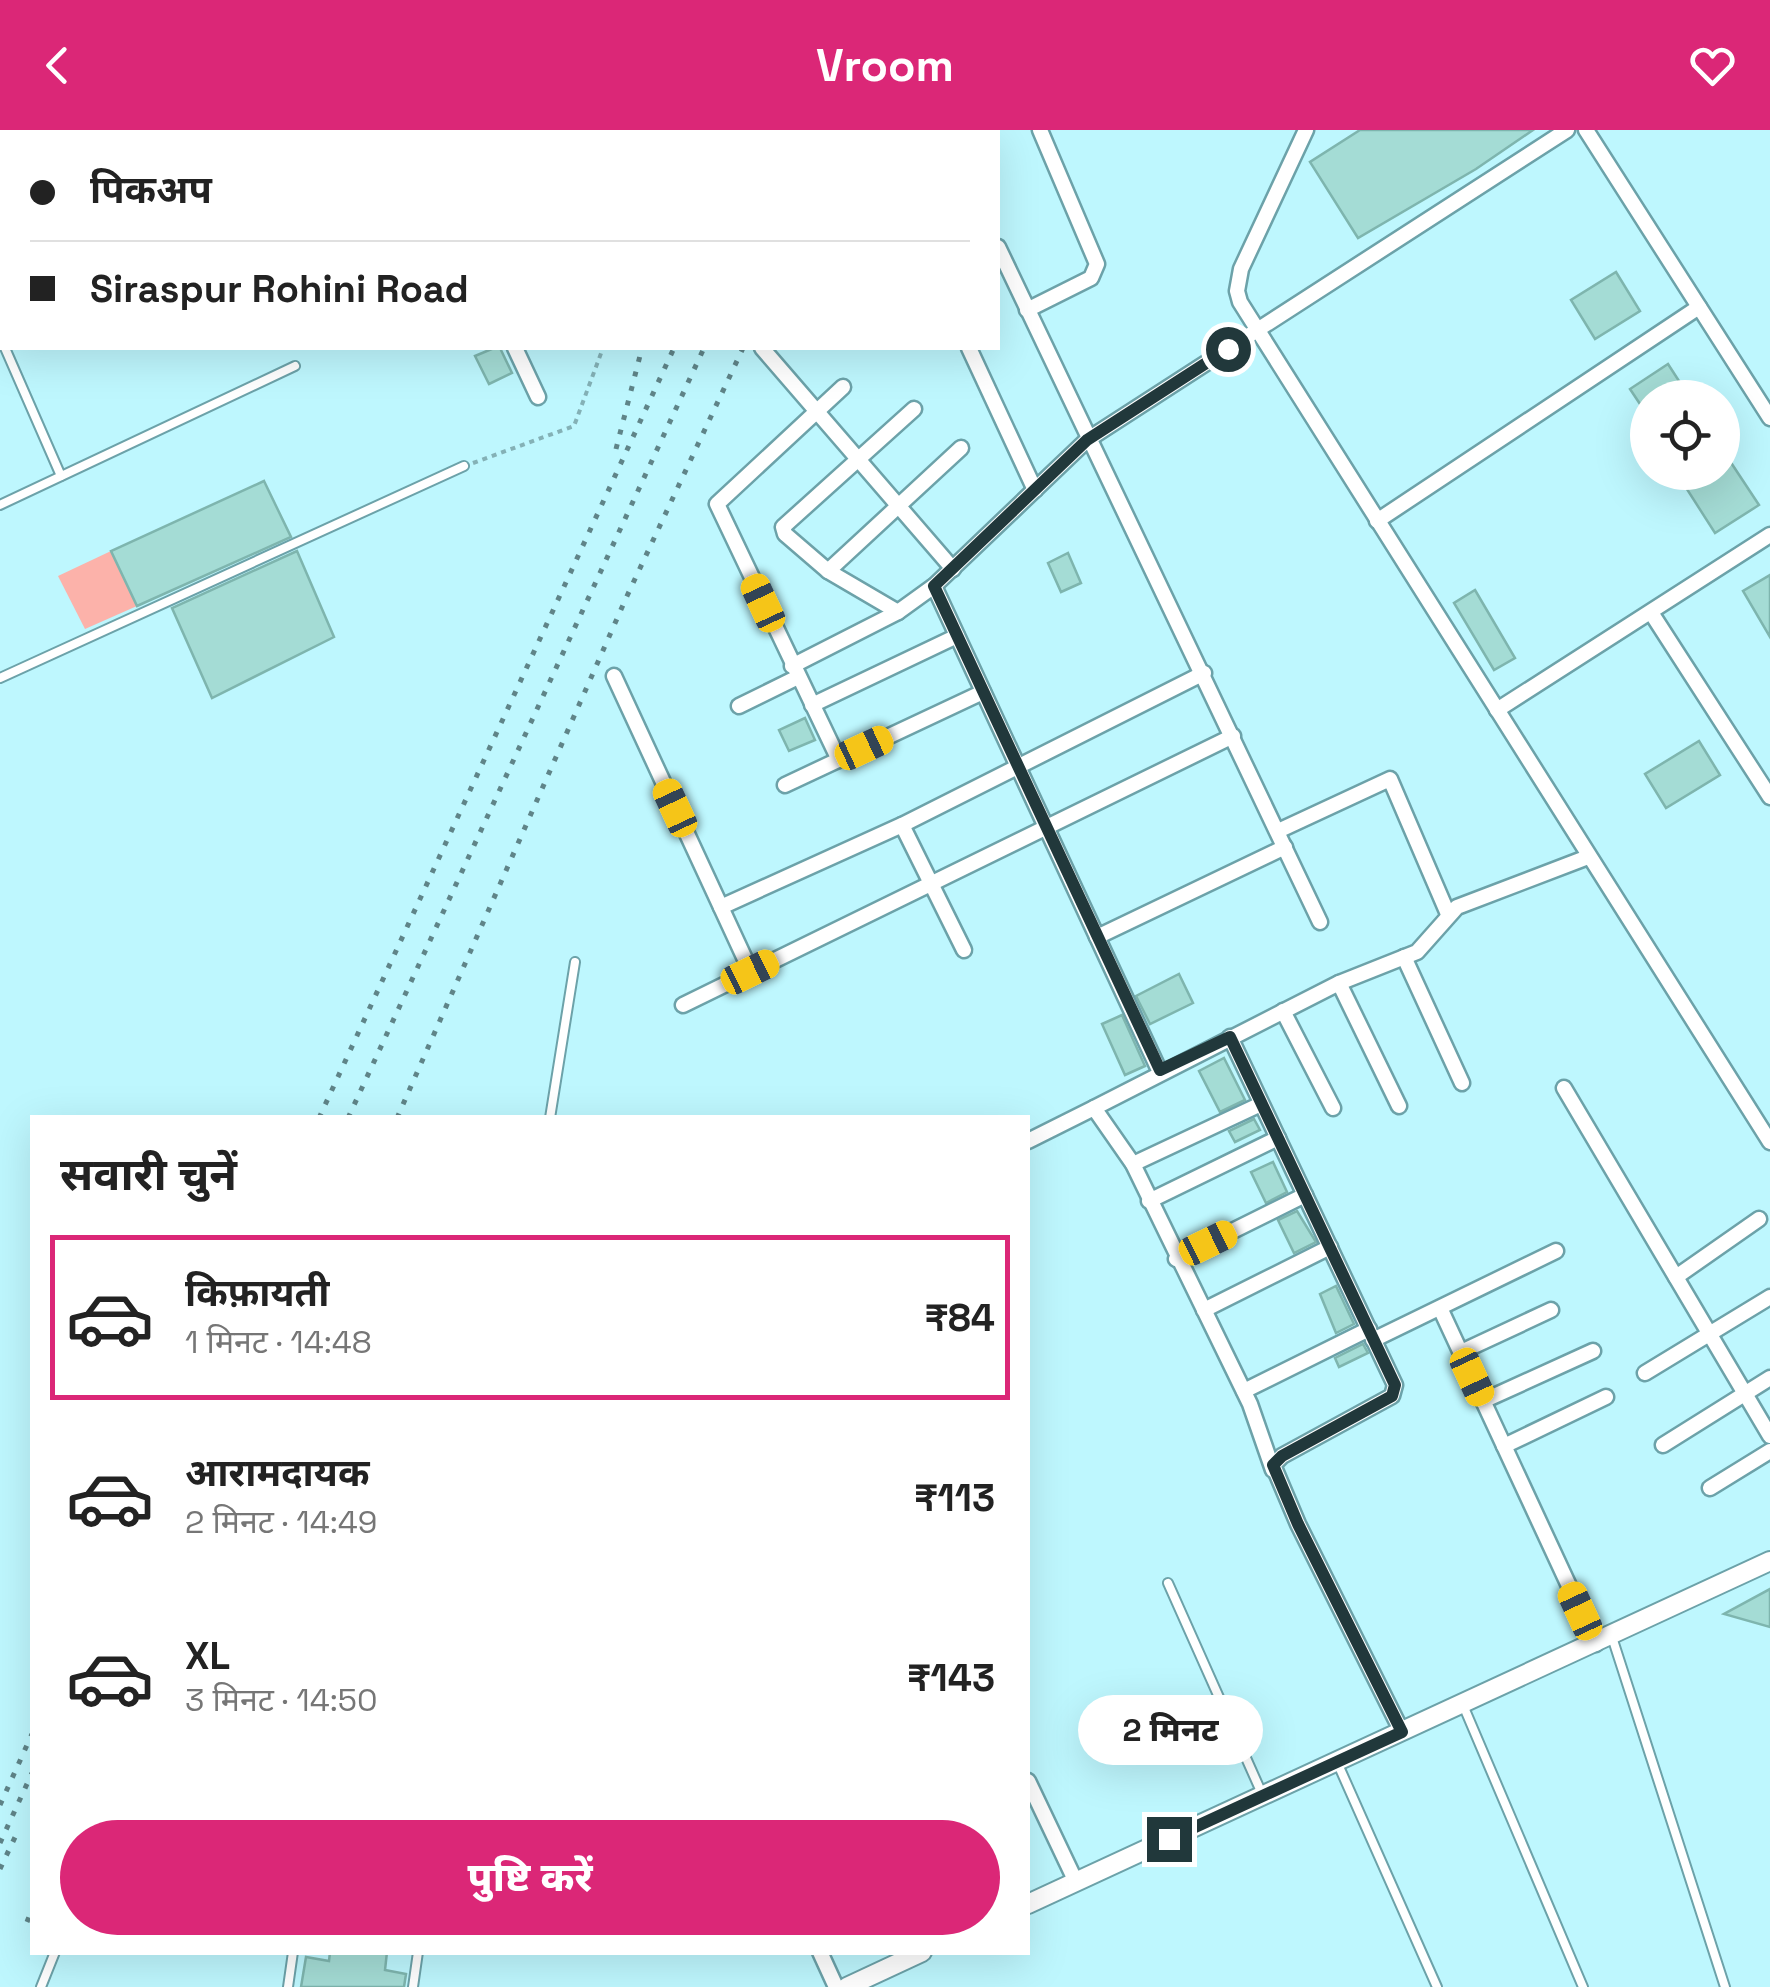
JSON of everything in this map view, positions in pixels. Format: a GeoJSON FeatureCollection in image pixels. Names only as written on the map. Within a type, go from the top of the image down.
{"type":"FeatureCollection","features":[{"type":"Feature","properties":{"kind":"street"},"geometry":{"type":"LineString","coordinates":[[1026,310],[1091,278],[1097,264],[1040,130]]}},
{"type":"Feature","properties":{"kind":"street"},"geometry":{"type":"LineString","coordinates":[[1306,130],[1238,280],[1240,302],[1770,1142]]}},
{"type":"Feature","properties":{"kind":"street"},"geometry":{"type":"LineString","coordinates":[[739,706],[898,612],[934,586],[1087,440],[1567,130]]}},
{"type":"Feature","properties":{"kind":"street"},"geometry":{"type":"LineString","coordinates":[[1586,130],[1770,418]]}},
{"type":"Feature","properties":{"kind":"street"},"geometry":{"type":"LineString","coordinates":[[1000,252],[1320,922]]}},
{"type":"Feature","properties":{"kind":"street"},"geometry":{"type":"LineString","coordinates":[[1377,521],[1698,307]]}},
{"type":"Feature","properties":{"kind":"street"},"geometry":{"type":"LineString","coordinates":[[515,350],[538,397]]}},
{"type":"Feature","properties":{"kind":"street"},"geometry":{"type":"LineString","coordinates":[[764,350],[953,569]]}},
{"type":"Feature","properties":{"kind":"street"},"geometry":{"type":"LineString","coordinates":[[971,350],[1035,490]]}},
{"type":"Feature","properties":{"kind":"street"},"geometry":{"type":"LineString","coordinates":[[840,760],[716,504],[843,386]]}},
{"type":"Feature","properties":{"kind":"street"},"geometry":{"type":"LineString","coordinates":[[898,612],[828,571],[785,534],[783,526],[914,408]]}},
{"type":"Feature","properties":{"kind":"street"},"geometry":{"type":"LineString","coordinates":[[828,571],[962,448]]}},
{"type":"Feature","properties":{"kind":"street"},"geometry":{"type":"LineString","coordinates":[[1497,710],[1652,614],[1770,534]]}},
{"type":"Feature","properties":{"kind":"street"},"geometry":{"type":"LineString","coordinates":[[934,586],[1160,1070]]}},
{"type":"Feature","properties":{"kind":"street"},"geometry":{"type":"LineString","coordinates":[[1652,614],[1770,797]]}},
{"type":"Feature","properties":{"kind":"street"},"geometry":{"type":"LineString","coordinates":[[812,706],[957,636]]}},
{"type":"Feature","properties":{"kind":"street"},"geometry":{"type":"LineString","coordinates":[[721,907],[902,825],[1204,673]]}},
{"type":"Feature","properties":{"kind":"street"},"geometry":{"type":"LineString","coordinates":[[614,676],[750,972]]}},
{"type":"Feature","properties":{"kind":"street"},"geometry":{"type":"LineString","coordinates":[[785,786],[984,692]]}},
{"type":"Feature","properties":{"kind":"street"},"geometry":{"type":"LineString","coordinates":[[682,1005],[1233,736]]}},
{"type":"Feature","properties":{"kind":"street"},"geometry":{"type":"LineString","coordinates":[[1278,831],[1390,779],[1448,914]]}},
{"type":"Feature","properties":{"kind":"street"},"geometry":{"type":"LineString","coordinates":[[902,825],[964,950]]}},
{"type":"Feature","properties":{"kind":"street"},"geometry":{"type":"LineString","coordinates":[[1097,938],[1285,847]]}},
{"type":"Feature","properties":{"kind":"street"},"geometry":{"type":"LineString","coordinates":[[1030,1140],[1160,1070],[1339,983],[1422,949],[1448,914],[1588,857]]}},
{"type":"Feature","properties":{"kind":"street"},"geometry":{"type":"LineString","coordinates":[[1404,957],[1462,1083]]}},
{"type":"Feature","properties":{"kind":"street"},"geometry":{"type":"LineString","coordinates":[[1339,983],[1399,1106]]}},
{"type":"Feature","properties":{"kind":"street"},"geometry":{"type":"LineString","coordinates":[[1283,1011],[1333,1108]]}},
{"type":"Feature","properties":{"kind":"street"},"geometry":{"type":"LineString","coordinates":[[1230,1037],[1371,1334],[1394,1393],[1282,1456],[1274,1470]]}},
{"type":"Feature","properties":{"kind":"street"},"geometry":{"type":"LineString","coordinates":[[1564,1088],[1770,1436]]}},
{"type":"Feature","properties":{"kind":"street"},"geometry":{"type":"LineString","coordinates":[[1132,1164],[1261,1104]]}},
{"type":"Feature","properties":{"kind":"street"},"geometry":{"type":"LineString","coordinates":[[1094,1108],[1132,1164],[1244,1391],[1274,1470],[1402,1732]]}},
{"type":"Feature","properties":{"kind":"street"},"geometry":{"type":"LineString","coordinates":[[1149,1201],[1278,1138]]}},
{"type":"Feature","properties":{"kind":"street"},"geometry":{"type":"LineString","coordinates":[[1176,1259],[1305,1196]]}},
{"type":"Feature","properties":{"kind":"street"},"geometry":{"type":"LineString","coordinates":[[1676,1277],[1759,1219]]}},
{"type":"Feature","properties":{"kind":"street"},"geometry":{"type":"LineString","coordinates":[[1204,1310],[1330,1247]]}},
{"type":"Feature","properties":{"kind":"street"},"geometry":{"type":"LineString","coordinates":[[1244,1391],[1440,1308],[1556,1251]]}},
{"type":"Feature","properties":{"kind":"street"},"geometry":{"type":"LineString","coordinates":[[1645,1373],[1770,1297]]}},
{"type":"Feature","properties":{"kind":"street"},"geometry":{"type":"LineString","coordinates":[[1440,1308],[1504,1446],[1604,1641]]}},
{"type":"Feature","properties":{"kind":"street"},"geometry":{"type":"LineString","coordinates":[[1461,1352],[1551,1310]]}},
{"type":"Feature","properties":{"kind":"street"},"geometry":{"type":"LineString","coordinates":[[1483,1401],[1593,1351]]}},
{"type":"Feature","properties":{"kind":"street"},"geometry":{"type":"LineString","coordinates":[[1663,1445],[1770,1378]]}},
{"type":"Feature","properties":{"kind":"street"},"geometry":{"type":"LineString","coordinates":[[1504,1446],[1606,1397]]}},
{"type":"Feature","properties":{"kind":"street"},"geometry":{"type":"LineString","coordinates":[[1710,1488],[1770,1450]]}},
{"type":"Feature","properties":{"kind":"street"},"geometry":{"type":"LineString","coordinates":[[1030,1903],[1770,1561]]}},
{"type":"Feature","properties":{"kind":"street"},"geometry":{"type":"LineString","coordinates":[[1030,1785],[1076,1882]]}},
{"type":"Feature","properties":{"kind":"street"},"geometry":{"type":"LineString","coordinates":[[821,1955],[836,1987]]}},
{"type":"Feature","properties":{"kind":"street"},"geometry":{"type":"LineString","coordinates":[[847,1987],[900,1957]]}},
{"type":"Feature","properties":{"kind":"lane"},"geometry":{"type":"LineString","coordinates":[[6,350],[61,476]]}},
{"type":"Feature","properties":{"kind":"lane"},"geometry":{"type":"LineString","coordinates":[[0,505],[294,366]]}},
{"type":"Feature","properties":{"kind":"lane"},"geometry":{"type":"LineString","coordinates":[[0,678],[464,466]]}},
{"type":"Feature","properties":{"kind":"lane"},"geometry":{"type":"LineString","coordinates":[[550,1115],[574,962]]}},
{"type":"Feature","properties":{"kind":"lane"},"geometry":{"type":"LineString","coordinates":[[1168,1583],[1263,1796]]}},
{"type":"Feature","properties":{"kind":"lane"},"geometry":{"type":"LineString","coordinates":[[1604,1641],[1725,1987]]}},
{"type":"Feature","properties":{"kind":"lane"},"geometry":{"type":"LineString","coordinates":[[1463,1705],[1583,1987]]}},
{"type":"Feature","properties":{"kind":"lane"},"geometry":{"type":"LineString","coordinates":[[1337,1762],[1437,1987]]}},
{"type":"Feature","properties":{"kind":"lane"},"geometry":{"type":"LineString","coordinates":[[41,1987],[53,1955]]}},
{"type":"Feature","properties":{"kind":"lane"},"geometry":{"type":"LineString","coordinates":[[288,1987],[293,1955]]}},
{"type":"Feature","properties":{"kind":"lane"},"geometry":{"type":"LineString","coordinates":[[413,1987],[418,1955]]}},
{"type":"Feature","properties":{"kind":"path"},"geometry":{"type":"LineString","coordinates":[[464,466],[574,426],[602,350]]}},
{"type":"Feature","properties":{"kind":"shaded area"},"geometry":{"type":"Polygon","coordinates":[[[111,551],[137,606],[85,629],[58,576],[111,551]]]}},
{"type":"Feature","properties":{"kind":"building"},"geometry":{"type":"Polygon","coordinates":[[[1360,130],[1533,130],[1476,169],[1358,238],[1310,162],[1360,130]]]}},
{"type":"Feature","properties":{"kind":"building"},"geometry":{"type":"Polygon","coordinates":[[[1616,272],[1640,311],[1595,339],[1571,300],[1616,272]]]}},
{"type":"Feature","properties":{"kind":"building"},"geometry":{"type":"Polygon","coordinates":[[[501,350],[512,373],[489,384],[475,356],[501,350]]]}},
{"type":"Feature","properties":{"kind":"building"},"geometry":{"type":"Polygon","coordinates":[[[1668,364],[1678,380],[1644,380],[1668,364]]]}},
{"type":"Feature","properties":{"kind":"building"},"geometry":{"type":"Polygon","coordinates":[[[1740,476],[1759,505],[1715,533],[1688,490],[1740,490],[1740,476]]]}},
{"type":"Feature","properties":{"kind":"building"},"geometry":{"type":"Polygon","coordinates":[[[264,481],[291,537],[137,606],[111,551],[264,481]]]}},
{"type":"Feature","properties":{"kind":"building"},"geometry":{"type":"Polygon","coordinates":[[[297,551],[334,637],[212,698],[172,608],[297,551]]]}},
{"type":"Feature","properties":{"kind":"building"},"geometry":{"type":"Polygon","coordinates":[[[1068,553],[1081,583],[1061,592],[1048,563],[1068,553]]]}},
{"type":"Feature","properties":{"kind":"building"},"geometry":{"type":"Polygon","coordinates":[[[1770,575],[1770,637],[1743,591],[1770,575]]]}},
{"type":"Feature","properties":{"kind":"building"},"geometry":{"type":"Polygon","coordinates":[[[1475,590],[1515,658],[1494,670],[1454,603],[1475,590]]]}},
{"type":"Feature","properties":{"kind":"building"},"geometry":{"type":"Polygon","coordinates":[[[805,718],[815,740],[789,751],[779,730],[805,718]]]}},
{"type":"Feature","properties":{"kind":"building"},"geometry":{"type":"Polygon","coordinates":[[[1699,741],[1720,775],[1666,808],[1645,774],[1699,741]]]}},
{"type":"Feature","properties":{"kind":"building"},"geometry":{"type":"Polygon","coordinates":[[[1179,974],[1193,1003],[1150,1024],[1136,996],[1179,974]]]}},
{"type":"Feature","properties":{"kind":"building"},"geometry":{"type":"Polygon","coordinates":[[[1122,1015],[1145,1066],[1125,1075],[1102,1024],[1122,1015]]]}},
{"type":"Feature","properties":{"kind":"building"},"geometry":{"type":"Polygon","coordinates":[[[1224,1058],[1245,1100],[1220,1112],[1199,1071],[1224,1058]]]}},
{"type":"Feature","properties":{"kind":"building"},"geometry":{"type":"Polygon","coordinates":[[[1254,1119],[1260,1130],[1235,1142],[1229,1131],[1254,1119]]]}},
{"type":"Feature","properties":{"kind":"building"},"geometry":{"type":"Polygon","coordinates":[[[1273,1162],[1287,1192],[1266,1203],[1251,1172],[1273,1162]]]}},
{"type":"Feature","properties":{"kind":"building"},"geometry":{"type":"Polygon","coordinates":[[[1297,1211],[1316,1242],[1294,1253],[1278,1220],[1297,1211]]]}},
{"type":"Feature","properties":{"kind":"building"},"geometry":{"type":"Polygon","coordinates":[[[1336,1286],[1354,1324],[1336,1333],[1320,1294],[1336,1286]]]}},
{"type":"Feature","properties":{"kind":"building"},"geometry":{"type":"Polygon","coordinates":[[[1363,1344],[1368,1353],[1339,1367],[1335,1358],[1363,1344]]]}},
{"type":"Feature","properties":{"kind":"building"},"geometry":{"type":"Polygon","coordinates":[[[1770,1589],[1770,1627],[1724,1614],[1770,1589]]]}},
{"type":"Feature","properties":{"kind":"building"},"geometry":{"type":"Polygon","coordinates":[[[330,1955],[387,1955],[385,1970],[406,1974],[404,1987],[301,1987],[306,1957],[329,1961],[330,1955]]]}},
{"type":"Feature","properties":{"kind":"railway"},"geometry":{"type":"LineString","coordinates":[[616,449],[641,350]]}},
{"type":"Feature","properties":{"kind":"railway"},"geometry":{"type":"LineString","coordinates":[[320,1115],[673,350]]}},
{"type":"Feature","properties":{"kind":"railway"},"geometry":{"type":"LineString","coordinates":[[349,1115],[703,350]]}},
{"type":"Feature","properties":{"kind":"railway"},"geometry":{"type":"LineString","coordinates":[[398,1115],[627,596],[742,350]]}},
{"type":"Feature","properties":{"kind":"railway"},"geometry":{"type":"LineString","coordinates":[[0,1805],[30,1738]]}},
{"type":"Feature","properties":{"kind":"railway"},"geometry":{"type":"LineString","coordinates":[[0,1843],[30,1777]]}},
{"type":"Feature","properties":{"kind":"railway"},"geometry":{"type":"LineString","coordinates":[[0,1869],[17,1833]]}},
{"type":"Feature","properties":{"kind":"railway"},"geometry":{"type":"LineString","coordinates":[[27,1922],[30,1914]]}},
{"type":"Feature","properties":{"kind":"route"},"geometry":{"type":"LineString","coordinates":[[1169,1839],[1402,1732],[1298,1524],[1273,1465],[1282,1456],[1392,1396],[1396,1389],[1230,1037],[1160,1070],[934,586],[1087,440],[1228,349]]}}]}
